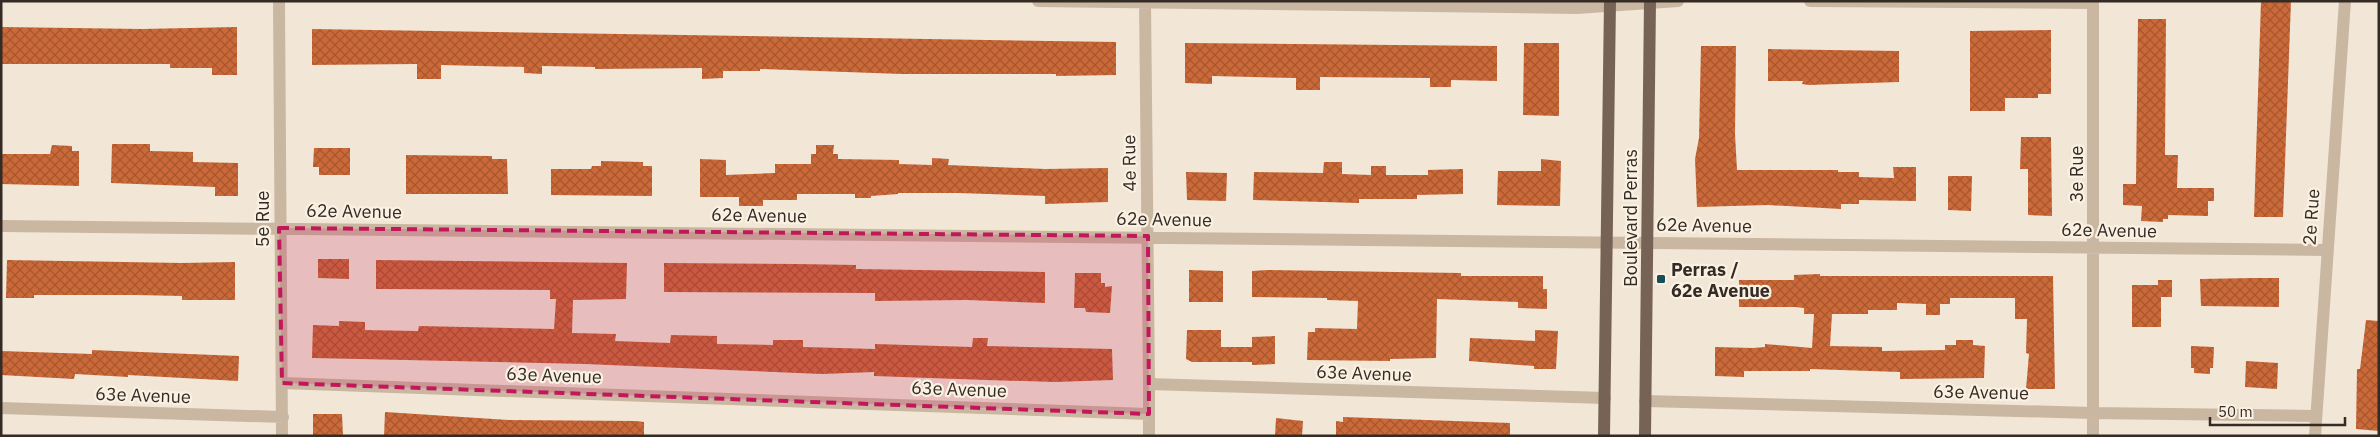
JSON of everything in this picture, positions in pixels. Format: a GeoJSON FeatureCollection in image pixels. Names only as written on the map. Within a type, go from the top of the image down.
{"type":"FeatureCollection","features":[{"type":"Feature","properties":{"kind":"main road","name":"Boulevard Perras"},"geometry":{"type":"LineString","coordinates":[[1644,436],[1650,2]]}},
{"type":"Feature","properties":{"kind":"main road","name":"Boulevard Perras"},"geometry":{"type":"LineString","coordinates":[[1604,436],[1610,4]]}},
{"type":"Feature","properties":{"kind":"street","name":"5e Rue"},"geometry":{"type":"LineString","coordinates":[[279,1],[279,228],[282,436]]}},
{"type":"Feature","properties":{"kind":"street"},"geometry":{"type":"LineString","coordinates":[[1038,1],[1610,4],[1678,1]]}},
{"type":"Feature","properties":{"kind":"street"},"geometry":{"type":"LineString","coordinates":[[1810,1],[2093,2]]}},
{"type":"Feature","properties":{"kind":"street","name":"2e Rue"},"geometry":{"type":"LineString","coordinates":[[2315,436],[2326,250],[2345,1]]}},
{"type":"Feature","properties":{"kind":"street","name":"4e Rue"},"geometry":{"type":"LineString","coordinates":[[1145,2],[1149,384]]}},
{"type":"Feature","properties":{"kind":"street","name":"3e Rue"},"geometry":{"type":"LineString","coordinates":[[2093,2],[2093,436]]}},
{"type":"Feature","properties":{"kind":"street","name":"62e Avenue"},"geometry":{"type":"LineString","coordinates":[[1,226],[1148,236],[2326,250]]}},
{"type":"Feature","properties":{"kind":"street","name":"63e Avenue"},"geometry":{"type":"LineString","coordinates":[[282,383],[1149,414]]}},
{"type":"Feature","properties":{"kind":"street"},"geometry":{"type":"LineString","coordinates":[[1149,384],[1149,436]]}},
{"type":"Feature","properties":{"kind":"street","name":"63e Avenue"},"geometry":{"type":"LineString","coordinates":[[1149,384],[1605,398]]}},
{"type":"Feature","properties":{"kind":"street","name":"63e Avenue"},"geometry":{"type":"LineString","coordinates":[[1645,400],[2093,413],[2316,416]]}},
{"type":"Feature","properties":{"kind":"street","name":"63e Avenue"},"geometry":{"type":"LineString","coordinates":[[1,408],[283,418]]}},
{"type":"Feature","properties":{"kind":"highlighted area"},"geometry":{"type":"Polygon","coordinates":[[[279,228],[1148,236],[1149,414],[282,383],[279,228]]]}},
{"type":"Feature","properties":{"kind":"building"},"geometry":{"type":"Polygon","coordinates":[[[2261,1],[2291,1],[2283,217],[2254,217],[2261,1]]]}},
{"type":"Feature","properties":{"kind":"building"},"geometry":{"type":"Polygon","coordinates":[[[2138,19],[2166,19],[2165,155],[2178,155],[2177,188],[2214,188],[2214,201],[2208,201],[2208,216],[2168,215],[2168,219],[2163,219],[2163,222],[2141,221],[2142,206],[2123,205],[2123,184],[2136,184],[2138,19]]]}},
{"type":"Feature","properties":{"kind":"building"},"geometry":{"type":"Polygon","coordinates":[[[1,27],[142,29],[237,27],[237,75],[212,75],[212,68],[170,68],[170,64],[1,64],[1,27]]]}},
{"type":"Feature","properties":{"kind":"building"},"geometry":{"type":"Polygon","coordinates":[[[312,29],[1116,42],[1116,75],[902,74],[760,69],[760,71],[723,71],[723,78],[702,79],[702,68],[595,69],[595,67],[542,66],[542,74],[524,73],[524,67],[441,65],[441,79],[417,79],[417,64],[312,65],[312,29]]]}},
{"type":"Feature","properties":{"kind":"building"},"geometry":{"type":"Polygon","coordinates":[[[2051,30],[2051,94],[2038,94],[2038,98],[2005,98],[2005,111],[1970,111],[1970,31],[2051,30]]]}},
{"type":"Feature","properties":{"kind":"building"},"geometry":{"type":"Polygon","coordinates":[[[1185,43],[1497,46],[1497,81],[1451,80],[1451,87],[1430,87],[1430,78],[1320,77],[1320,90],[1296,90],[1296,78],[1212,76],[1212,84],[1185,83],[1185,43]]]}},
{"type":"Feature","properties":{"kind":"building"},"geometry":{"type":"Polygon","coordinates":[[[1524,43],[1559,43],[1559,116],[1523,115],[1524,43]]]}},
{"type":"Feature","properties":{"kind":"building"},"geometry":{"type":"Polygon","coordinates":[[[1701,46],[1736,46],[1735,134],[1737,170],[1838,170],[1838,172],[1859,172],[1859,177],[1894,178],[1893,167],[1916,167],[1916,201],[1859,200],[1859,204],[1841,204],[1841,209],[1768,205],[1697,207],[1695,159],[1699,138],[1701,46]]]}},
{"type":"Feature","properties":{"kind":"building"},"geometry":{"type":"Polygon","coordinates":[[[1768,49],[1899,51],[1899,82],[1809,85],[1802,84],[1803,81],[1768,81],[1768,49]]]}},
{"type":"Feature","properties":{"kind":"building"},"geometry":{"type":"Polygon","coordinates":[[[2021,137],[2051,137],[2052,216],[2028,215],[2028,169],[2020,169],[2021,137]]]}},
{"type":"Feature","properties":{"kind":"building"},"geometry":{"type":"Polygon","coordinates":[[[112,144],[150,144],[150,151],[193,152],[193,162],[238,163],[238,196],[215,196],[215,187],[111,183],[112,144]]]}},
{"type":"Feature","properties":{"kind":"building"},"geometry":{"type":"Polygon","coordinates":[[[52,145],[72,146],[72,151],[79,151],[79,186],[1,184],[1,154],[50,154],[52,145]]]}},
{"type":"Feature","properties":{"kind":"building"},"geometry":{"type":"Polygon","coordinates":[[[816,145],[834,145],[833,154],[838,154],[838,159],[899,160],[899,164],[932,165],[932,158],[949,159],[948,165],[1045,169],[1108,168],[1108,202],[1045,204],[1045,196],[958,193],[898,193],[871,196],[871,198],[855,198],[855,194],[797,194],[797,200],[763,200],[763,206],[739,206],[739,197],[700,197],[700,159],[726,160],[726,175],[775,173],[775,164],[811,164],[811,154],[816,154],[816,145]]]}},
{"type":"Feature","properties":{"kind":"building"},"geometry":{"type":"Polygon","coordinates":[[[314,148],[350,148],[350,175],[319,175],[319,167],[313,167],[314,148]]]}},
{"type":"Feature","properties":{"kind":"building"},"geometry":{"type":"Polygon","coordinates":[[[406,155],[492,156],[492,159],[507,159],[508,194],[406,194],[406,155]]]}},
{"type":"Feature","properties":{"kind":"building"},"geometry":{"type":"Polygon","coordinates":[[[1541,159],[1561,161],[1560,206],[1497,205],[1498,171],[1541,171],[1541,159]]]}},
{"type":"Feature","properties":{"kind":"building"},"geometry":{"type":"Polygon","coordinates":[[[601,161],[643,162],[643,166],[652,166],[652,196],[551,195],[551,169],[591,169],[592,166],[601,166],[601,161]]]}},
{"type":"Feature","properties":{"kind":"building"},"geometry":{"type":"Polygon","coordinates":[[[1324,162],[1342,162],[1342,174],[1371,175],[1371,166],[1386,166],[1386,175],[1428,175],[1428,170],[1463,169],[1463,194],[1417,195],[1417,199],[1359,199],[1359,203],[1253,200],[1254,172],[1323,173],[1324,162]]]}},
{"type":"Feature","properties":{"kind":"building"},"geometry":{"type":"Polygon","coordinates":[[[1186,172],[1227,173],[1226,201],[1187,200],[1186,172]]]}},
{"type":"Feature","properties":{"kind":"building"},"geometry":{"type":"Polygon","coordinates":[[[1948,176],[1972,176],[1971,211],[1948,210],[1948,176]]]}},
{"type":"Feature","properties":{"kind":"building"},"geometry":{"type":"Polygon","coordinates":[[[318,259],[349,259],[349,279],[318,278],[318,259]]]}},
{"type":"Feature","properties":{"kind":"building"},"geometry":{"type":"Polygon","coordinates":[[[7,260],[235,262],[235,300],[182,300],[182,296],[136,295],[34,295],[34,298],[6,298],[7,260]]]}},
{"type":"Feature","properties":{"kind":"building"},"geometry":{"type":"Polygon","coordinates":[[[376,260],[627,263],[626,299],[573,300],[572,333],[616,334],[615,341],[670,343],[671,335],[717,336],[717,344],[773,345],[773,340],[803,340],[803,347],[875,349],[875,344],[972,347],[973,338],[988,338],[987,346],[1112,349],[1113,380],[1055,382],[874,376],[874,372],[822,374],[585,364],[312,358],[313,325],[339,326],[339,321],[365,322],[365,330],[418,331],[419,326],[554,329],[556,299],[550,299],[550,290],[376,289],[376,260]]]}},
{"type":"Feature","properties":{"kind":"building"},"geometry":{"type":"Polygon","coordinates":[[[664,263],[856,265],[856,269],[1045,272],[1045,303],[967,300],[875,301],[875,293],[664,292],[664,263]]]}},
{"type":"Feature","properties":{"kind":"building"},"geometry":{"type":"Polygon","coordinates":[[[1189,270],[1223,271],[1223,302],[1189,302],[1189,270]]]}},
{"type":"Feature","properties":{"kind":"building"},"geometry":{"type":"Polygon","coordinates":[[[1252,271],[1461,273],[1461,276],[1543,276],[1543,289],[1547,289],[1547,309],[1518,308],[1518,302],[1437,299],[1436,358],[1390,359],[1390,361],[1307,360],[1308,332],[1315,332],[1315,328],[1357,329],[1358,301],[1327,300],[1327,298],[1252,297],[1252,271]]]}},
{"type":"Feature","properties":{"kind":"building"},"geometry":{"type":"Polygon","coordinates":[[[1075,273],[1101,273],[1101,283],[1105,283],[1105,287],[1112,286],[1110,313],[1086,312],[1085,308],[1074,308],[1075,273]]]}},
{"type":"Feature","properties":{"kind":"building"},"geometry":{"type":"Polygon","coordinates":[[[1820,274],[1820,276],[2053,276],[2055,389],[2026,389],[2029,354],[2026,353],[2027,319],[2015,319],[2015,298],[1950,298],[1950,304],[1940,304],[1940,315],[1926,315],[1926,304],[1897,303],[1897,310],[1868,310],[1868,314],[1832,314],[1830,346],[1882,347],[1882,351],[1945,350],[1945,345],[1956,345],[1956,340],[1973,340],[1973,345],[1985,346],[1984,378],[1900,379],[1900,372],[1810,369],[1810,371],[1744,371],[1744,377],[1715,376],[1715,347],[1753,348],[1765,347],[1765,344],[1812,348],[1814,314],[1804,314],[1804,308],[1795,307],[1739,307],[1739,280],[1794,280],[1794,275],[1820,274]]]}},
{"type":"Feature","properties":{"kind":"building"},"geometry":{"type":"Polygon","coordinates":[[[2279,278],[2279,307],[2201,306],[2200,279],[2279,278]]]}},
{"type":"Feature","properties":{"kind":"building"},"geometry":{"type":"Polygon","coordinates":[[[2158,280],[2172,280],[2172,297],[2161,297],[2161,327],[2132,327],[2132,285],[2158,285],[2158,280]]]}},
{"type":"Feature","properties":{"kind":"building"},"geometry":{"type":"Polygon","coordinates":[[[2366,320],[2379,321],[2379,431],[2356,429],[2357,369],[2360,369],[2366,320]]]}},
{"type":"Feature","properties":{"kind":"building"},"geometry":{"type":"Polygon","coordinates":[[[1187,330],[1221,330],[1221,347],[1252,347],[1252,337],[1275,336],[1275,364],[1252,365],[1252,362],[1192,362],[1186,359],[1187,330]]]}},
{"type":"Feature","properties":{"kind":"building"},"geometry":{"type":"Polygon","coordinates":[[[1535,330],[1558,331],[1556,369],[1534,369],[1534,366],[1469,361],[1470,338],[1535,341],[1535,330]]]}},
{"type":"Feature","properties":{"kind":"building"},"geometry":{"type":"Polygon","coordinates":[[[2191,346],[2214,347],[2213,368],[2210,368],[2210,374],[2194,373],[2194,368],[2191,368],[2191,346]]]}},
{"type":"Feature","properties":{"kind":"building"},"geometry":{"type":"Polygon","coordinates":[[[92,350],[239,356],[238,381],[128,375],[128,377],[75,374],[74,379],[1,375],[1,351],[92,354],[92,350]]]}},
{"type":"Feature","properties":{"kind":"building"},"geometry":{"type":"Polygon","coordinates":[[[2246,361],[2278,363],[2277,389],[2245,387],[2246,361]]]}},
{"type":"Feature","properties":{"kind":"building"},"geometry":{"type":"Polygon","coordinates":[[[385,412],[509,420],[636,421],[644,422],[644,436],[384,436],[385,412]]]}},
{"type":"Feature","properties":{"kind":"building"},"geometry":{"type":"Polygon","coordinates":[[[313,414],[342,414],[343,436],[313,436],[313,414]]]}},
{"type":"Feature","properties":{"kind":"building"},"geometry":{"type":"Polygon","coordinates":[[[1343,417],[1510,423],[1510,436],[1336,436],[1336,421],[1343,422],[1343,417]]]}},
{"type":"Feature","properties":{"kind":"building"},"geometry":{"type":"Polygon","coordinates":[[[1276,418],[1303,421],[1302,436],[1275,436],[1276,418]]]}},
{"type":"Feature","properties":{"kind":"place","name":"Perras / 62e Avenue"},"geometry":{"type":"Point","coordinates":[1661,279]}}]}
